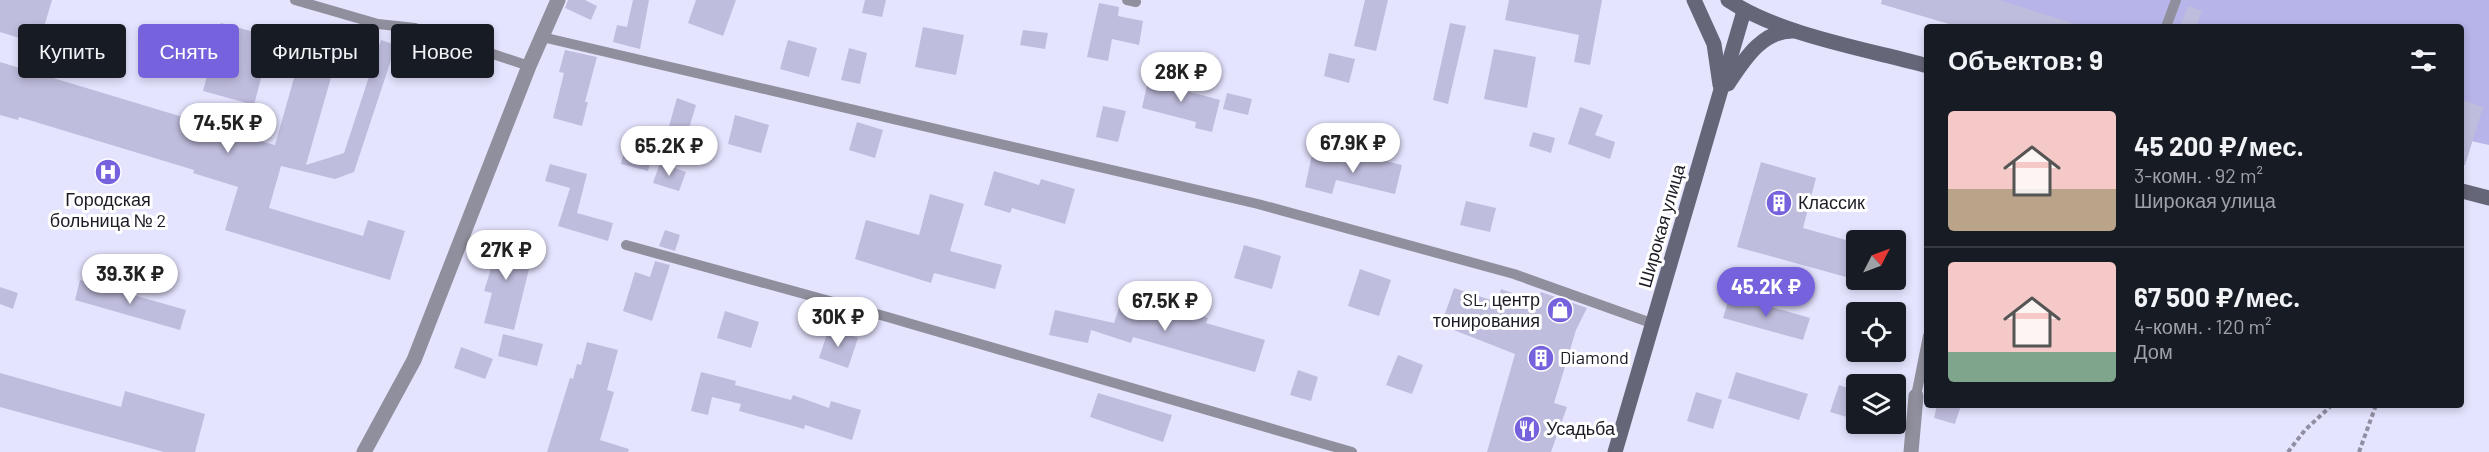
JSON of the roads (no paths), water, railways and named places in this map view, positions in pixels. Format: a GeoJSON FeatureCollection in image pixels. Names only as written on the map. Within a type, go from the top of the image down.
{"type":"FeatureCollection","features":[{"type":"Feature","properties":{"kind":"main road"},"geometry":{"type":"LineString","coordinates":[[1694,0],[1714,44],[1719,69],[1720,97]]}},
{"type":"Feature","properties":{"kind":"main road"},"geometry":{"type":"LineString","coordinates":[[1728,0],[1747,6],[1797,31],[1924,65]]}},
{"type":"Feature","properties":{"kind":"main road","name":"Широкая улица"},"geometry":{"type":"LineString","coordinates":[[1615,452],[1747,6]]}},
{"type":"Feature","properties":{"kind":"main road"},"geometry":{"type":"LineString","coordinates":[[1720,97],[1757,46],[1776,33],[1797,31]]}},
{"type":"Feature","properties":{"kind":"main road"},"geometry":{"type":"LineString","coordinates":[[2464,192],[2489,198]]}},
{"type":"Feature","properties":{"kind":"street"},"geometry":{"type":"LineString","coordinates":[[364,452],[414,360],[529,66],[558,0]]}},
{"type":"Feature","properties":{"kind":"street"},"geometry":{"type":"LineString","coordinates":[[1911,452],[1916,396]]}},
{"type":"Feature","properties":{"kind":"lane"},"geometry":{"type":"LineString","coordinates":[[295,0],[378,24],[415,28],[529,66]]}},
{"type":"Feature","properties":{"kind":"lane"},"geometry":{"type":"LineString","coordinates":[[2167,24],[2176,0]]}},
{"type":"Feature","properties":{"kind":"lane"},"geometry":{"type":"LineString","coordinates":[[542,37],[1258,204],[1514,274],[1654,324]]}},
{"type":"Feature","properties":{"kind":"lane"},"geometry":{"type":"LineString","coordinates":[[626,245],[885,316],[1352,452]]}},
{"type":"Feature","properties":{"kind":"lane"},"geometry":{"type":"LineString","coordinates":[[1916,396],[1924,356]]}},
{"type":"Feature","properties":{"kind":"place","name":"Городская больница № 2"},"geometry":{"type":"Point","coordinates":[108,172]}},
{"type":"Feature","properties":{"kind":"place","name":"Классик"},"geometry":{"type":"Point","coordinates":[1779,203]}},
{"type":"Feature","properties":{"kind":"place","name":"SL, центр тонирования"},"geometry":{"type":"Point","coordinates":[1560,310]}},
{"type":"Feature","properties":{"kind":"place","name":"Diamond"},"geometry":{"type":"Point","coordinates":[1541,358]}},
{"type":"Feature","properties":{"kind":"place","name":"Усадьба"},"geometry":{"type":"Point","coordinates":[1527,429]}}]}
